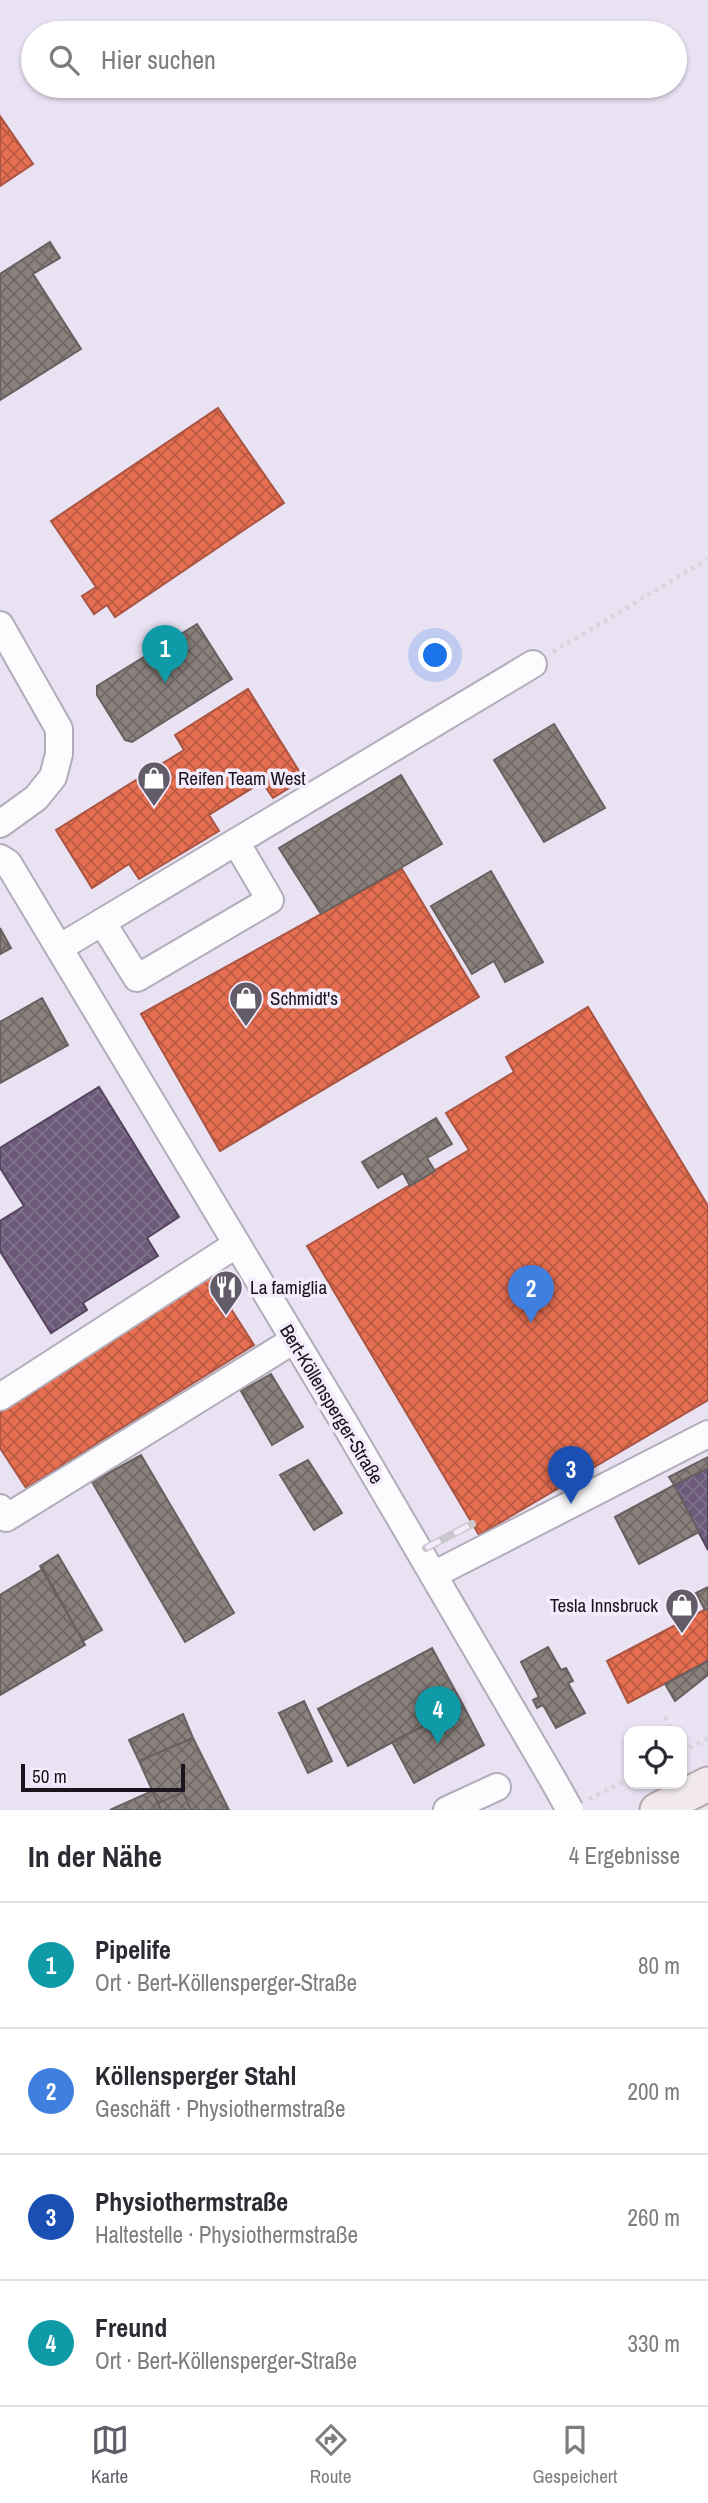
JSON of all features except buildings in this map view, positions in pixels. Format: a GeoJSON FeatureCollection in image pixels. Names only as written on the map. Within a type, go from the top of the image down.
{"type":"FeatureCollection","features":[{"type":"Feature","properties":{"kind":"main road"},"geometry":{"type":"LineString","coordinates":[[657,1810],[708,1784]]}},
{"type":"Feature","properties":{"kind":"street"},"geometry":{"type":"LineString","coordinates":[[0,625],[59,729],[59,754],[53,776],[36,798],[0,824]]}},
{"type":"Feature","properties":{"kind":"street"},"geometry":{"type":"LineString","coordinates":[[59,948],[533,664]]}},
{"type":"Feature","properties":{"kind":"street"},"geometry":{"type":"LineString","coordinates":[[102,922],[138,978],[270,900],[236,842]]}},
{"type":"Feature","properties":{"kind":"street","name":"Bert-Köllensperger-Straße"},"geometry":{"type":"LineString","coordinates":[[0,858],[8,863],[295,1340],[570,1810]]}},
{"type":"Feature","properties":{"kind":"street"},"geometry":{"type":"LineString","coordinates":[[0,1397],[237,1244]]}},
{"type":"Feature","properties":{"kind":"street"},"geometry":{"type":"LineString","coordinates":[[0,1508],[6,1518],[295,1340]]}},
{"type":"Feature","properties":{"kind":"street"},"geometry":{"type":"LineString","coordinates":[[433,1575],[708,1434]]}},
{"type":"Feature","properties":{"kind":"street"},"geometry":{"type":"LineString","coordinates":[[447,1810],[497,1787]]}},
{"type":"Feature","properties":{"kind":"path"},"geometry":{"type":"LineString","coordinates":[[533,664],[708,559]]}},
{"type":"Feature","properties":{"kind":"path"},"geometry":{"type":"LineString","coordinates":[[665,1717],[670,1726]]}},
{"type":"Feature","properties":{"kind":"path"},"geometry":{"type":"LineString","coordinates":[[687,1749],[708,1738]]}},
{"type":"Feature","properties":{"kind":"path"},"geometry":{"type":"LineString","coordinates":[[596,1796],[624,1782]]}},
{"type":"Feature","properties":{"kind":"railway"},"geometry":{"type":"LineString","coordinates":[[426,1548],[472,1524]]}},
{"type":"Feature","properties":{"kind":"place","name":"Pipelife"},"geometry":{"type":"Point","coordinates":[165,683]}},
{"type":"Feature","properties":{"kind":"place","name":"Reifen Team West"},"geometry":{"type":"Point","coordinates":[154,808]}},
{"type":"Feature","properties":{"kind":"place","name":"Schmidt's"},"geometry":{"type":"Point","coordinates":[246,1028]}},
{"type":"Feature","properties":{"kind":"place","name":"La famiglia"},"geometry":{"type":"Point","coordinates":[226,1317]}},
{"type":"Feature","properties":{"kind":"place","name":"Köllensperger Stahl"},"geometry":{"type":"Point","coordinates":[531,1323]}},
{"type":"Feature","properties":{"kind":"place","name":"Physiothermstraße"},"geometry":{"type":"Point","coordinates":[571,1504]}},
{"type":"Feature","properties":{"kind":"place","name":"Tesla Innsbruck"},"geometry":{"type":"Point","coordinates":[682,1635]}},
{"type":"Feature","properties":{"kind":"place","name":"Freund"},"geometry":{"type":"Point","coordinates":[438,1744]}}]}
